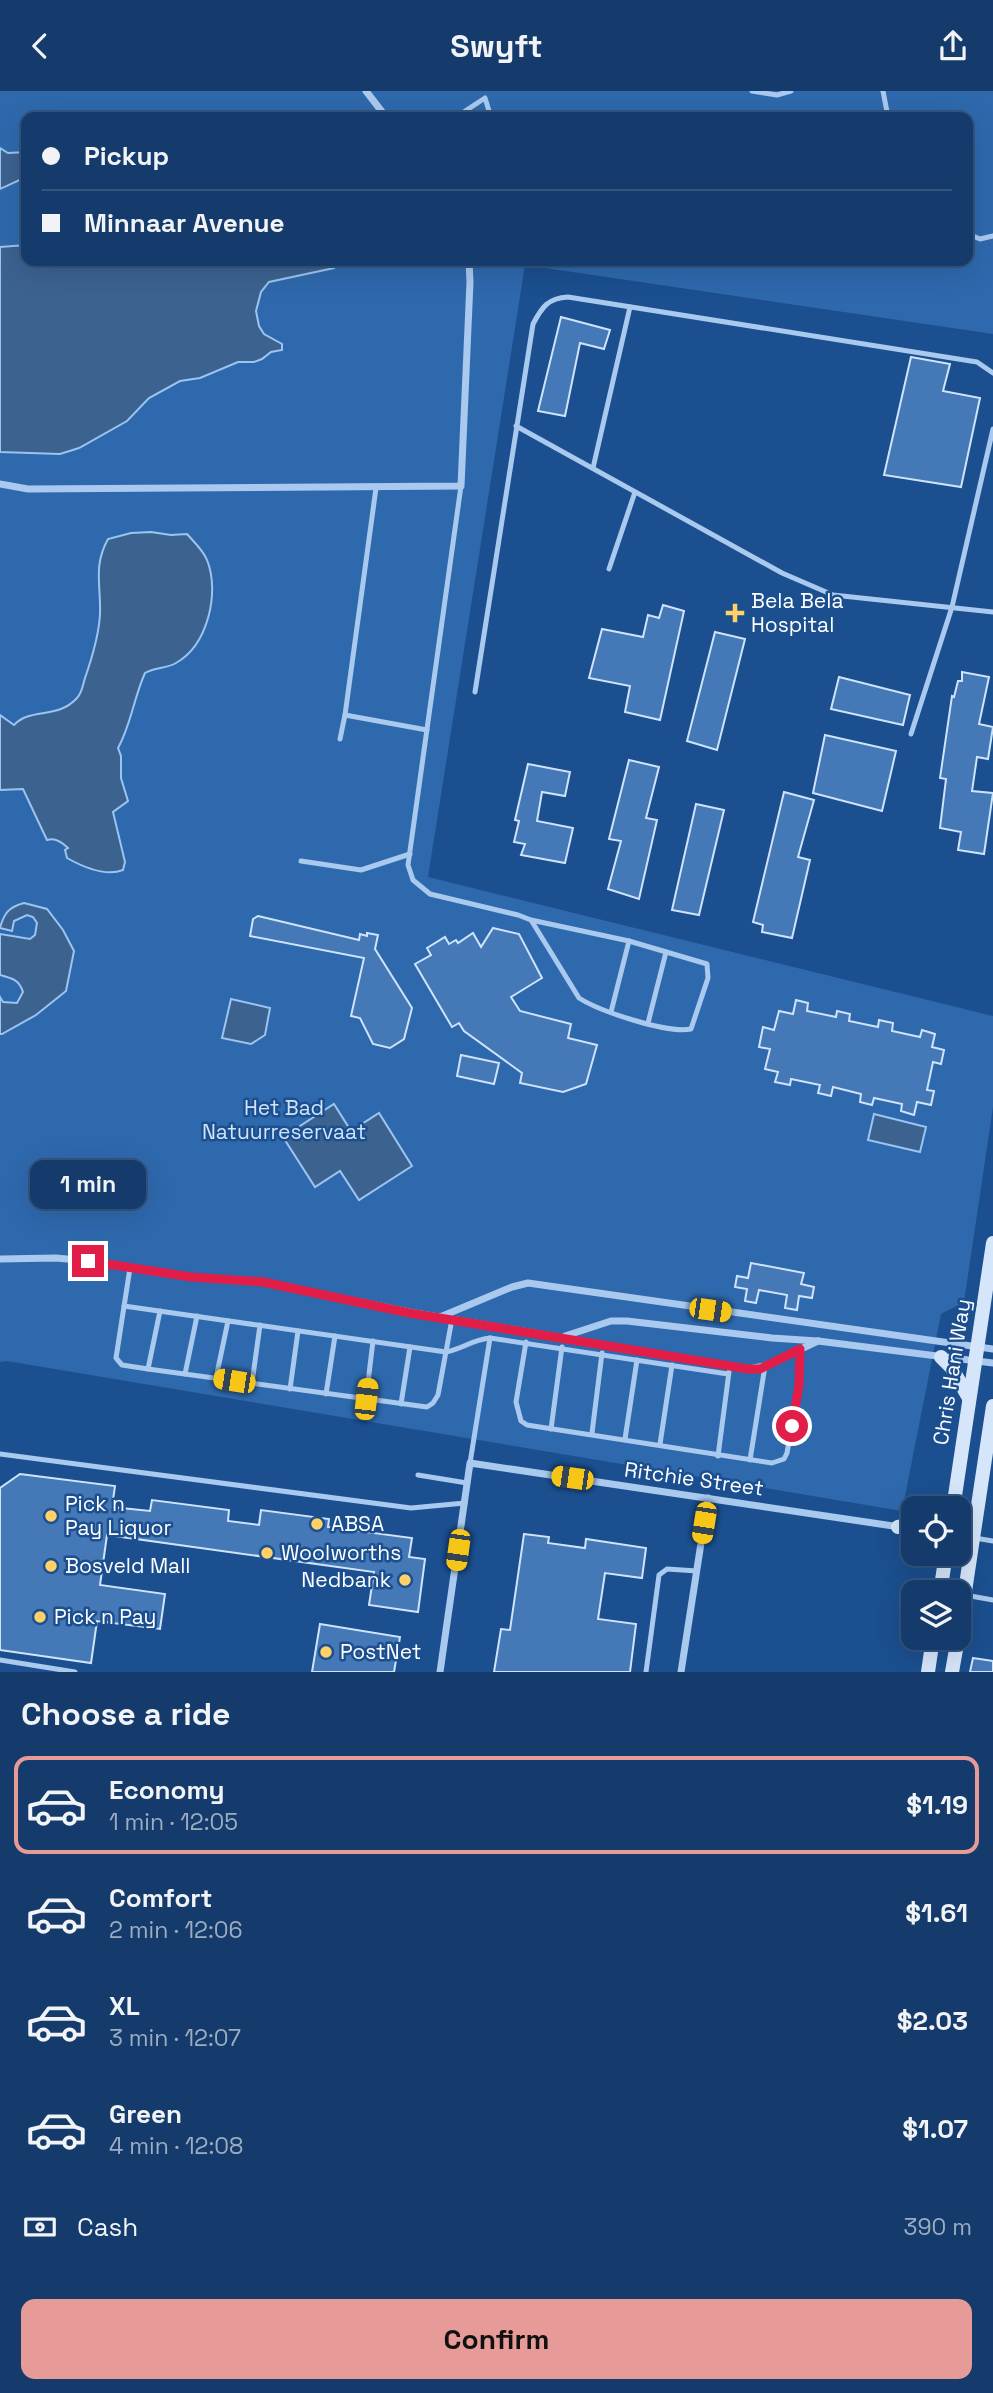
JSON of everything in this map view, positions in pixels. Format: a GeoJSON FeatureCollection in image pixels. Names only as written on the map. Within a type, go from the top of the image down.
{"type":"FeatureCollection","features":[{"type":"Feature","properties":{"kind":"main road","name":"Chris Hani Way"},"geometry":{"type":"LineString","coordinates":[[955,1496],[993,1243]]}},
{"type":"Feature","properties":{"kind":"main road"},"geometry":{"type":"LineString","coordinates":[[941,1357],[951,1367],[969,1398]]}},
{"type":"Feature","properties":{"kind":"main road"},"geometry":{"type":"LineString","coordinates":[[971,1513],[993,1406]]}},
{"type":"Feature","properties":{"kind":"main road"},"geometry":{"type":"LineString","coordinates":[[949,1496],[959,1469]]}},
{"type":"Feature","properties":{"kind":"main road"},"geometry":{"type":"LineString","coordinates":[[928,1672],[931,1650]]}},
{"type":"Feature","properties":{"kind":"main road"},"geometry":{"type":"LineString","coordinates":[[953,1672],[956,1650]]}},
{"type":"Feature","properties":{"kind":"street"},"geometry":{"type":"LineString","coordinates":[[366,91],[382,112]]}},
{"type":"Feature","properties":{"kind":"street"},"geometry":{"type":"LineString","coordinates":[[0,484],[28,489],[461,487],[469,266]]}},
{"type":"Feature","properties":{"kind":"street"},"geometry":{"type":"LineString","coordinates":[[0,1259],[56,1258],[191,1277],[263,1282],[729,1370],[765,1366],[818,1341]]}},
{"type":"Feature","properties":{"kind":"street"},"geometry":{"type":"LineString","coordinates":[[439,1317],[528,1283],[976,1354],[993,1363]]}},
{"type":"Feature","properties":{"kind":"street"},"geometry":{"type":"LineString","coordinates":[[561,1337],[611,1321],[818,1341],[941,1357],[976,1354],[993,1349]]}},
{"type":"Feature","properties":{"kind":"street"},"geometry":{"type":"LineString","coordinates":[[440,1672],[470,1463]]}},
{"type":"Feature","properties":{"kind":"street","name":"Ritchie Street"},"geometry":{"type":"LineString","coordinates":[[470,1463],[898,1527]]}},
{"type":"Feature","properties":{"kind":"street"},"geometry":{"type":"LineString","coordinates":[[681,1672],[708,1498]]}},
{"type":"Feature","properties":{"kind":"lane"},"geometry":{"type":"LineString","coordinates":[[464,112],[485,98],[488,91]]}},
{"type":"Feature","properties":{"kind":"lane"},"geometry":{"type":"LineString","coordinates":[[751,91],[777,95],[791,91]]}},
{"type":"Feature","properties":{"kind":"lane"},"geometry":{"type":"LineString","coordinates":[[883,91],[887,112]]}},
{"type":"Feature","properties":{"kind":"lane"},"geometry":{"type":"LineString","coordinates":[[485,98],[489,112]]}},
{"type":"Feature","properties":{"kind":"lane"},"geometry":{"type":"LineString","coordinates":[[973,236],[980,239],[993,236]]}},
{"type":"Feature","properties":{"kind":"lane"},"geometry":{"type":"LineString","coordinates":[[475,692],[533,324],[542,308],[553,298],[568,297],[977,362],[993,373]]}},
{"type":"Feature","properties":{"kind":"lane"},"geometry":{"type":"LineString","coordinates":[[593,468],[630,307]]}},
{"type":"Feature","properties":{"kind":"lane"},"geometry":{"type":"LineString","coordinates":[[516,426],[782,573],[821,591],[871,601],[993,612]]}},
{"type":"Feature","properties":{"kind":"lane"},"geometry":{"type":"LineString","coordinates":[[911,734],[952,607],[993,429]]}},
{"type":"Feature","properties":{"kind":"lane"},"geometry":{"type":"LineString","coordinates":[[461,487],[408,865],[413,880],[430,894],[629,941],[706,964],[708,978],[691,1029],[683,1031],[648,1023],[592,1006],[579,998],[531,920]]}},
{"type":"Feature","properties":{"kind":"lane"},"geometry":{"type":"LineString","coordinates":[[340,739],[376,488]]}},
{"type":"Feature","properties":{"kind":"lane"},"geometry":{"type":"LineString","coordinates":[[609,569],[635,492]]}},
{"type":"Feature","properties":{"kind":"lane"},"geometry":{"type":"LineString","coordinates":[[345,715],[427,730]]}},
{"type":"Feature","properties":{"kind":"lane"},"geometry":{"type":"LineString","coordinates":[[301,861],[361,870],[410,854]]}},
{"type":"Feature","properties":{"kind":"lane"},"geometry":{"type":"LineString","coordinates":[[611,1012],[629,941]]}},
{"type":"Feature","properties":{"kind":"lane"},"geometry":{"type":"LineString","coordinates":[[648,1023],[666,952]]}},
{"type":"Feature","properties":{"kind":"lane"},"geometry":{"type":"LineString","coordinates":[[130,1268],[116,1358],[122,1365],[427,1406],[433,1403],[438,1395],[452,1319]]}},
{"type":"Feature","properties":{"kind":"lane"},"geometry":{"type":"LineString","coordinates":[[124,1306],[446,1352],[476,1340],[490,1338],[672,1365],[729,1370],[718,1456]]}},
{"type":"Feature","properties":{"kind":"lane"},"geometry":{"type":"LineString","coordinates":[[148,1369],[160,1311]]}},
{"type":"Feature","properties":{"kind":"lane"},"geometry":{"type":"LineString","coordinates":[[185,1374],[197,1316]]}},
{"type":"Feature","properties":{"kind":"lane"},"geometry":{"type":"LineString","coordinates":[[216,1378],[228,1321]]}},
{"type":"Feature","properties":{"kind":"lane"},"geometry":{"type":"LineString","coordinates":[[252,1383],[260,1325]]}},
{"type":"Feature","properties":{"kind":"lane"},"geometry":{"type":"LineString","coordinates":[[290,1389],[298,1331]]}},
{"type":"Feature","properties":{"kind":"lane"},"geometry":{"type":"LineString","coordinates":[[326,1394],[335,1336]]}},
{"type":"Feature","properties":{"kind":"lane"},"geometry":{"type":"LineString","coordinates":[[470,1463],[490,1338]]}},
{"type":"Feature","properties":{"kind":"lane"},"geometry":{"type":"LineString","coordinates":[[366,1399],[373,1341]]}},
{"type":"Feature","properties":{"kind":"lane"},"geometry":{"type":"LineString","coordinates":[[526,1342],[516,1402],[521,1421],[527,1425],[660,1444],[718,1456],[779,1462],[787,1453],[799,1385],[800,1349]]}},
{"type":"Feature","properties":{"kind":"lane"},"geometry":{"type":"LineString","coordinates":[[401,1404],[410,1347]]}},
{"type":"Feature","properties":{"kind":"lane"},"geometry":{"type":"LineString","coordinates":[[551,1429],[562,1347]]}},
{"type":"Feature","properties":{"kind":"lane"},"geometry":{"type":"LineString","coordinates":[[592,1433],[602,1353]]}},
{"type":"Feature","properties":{"kind":"lane"},"geometry":{"type":"LineString","coordinates":[[625,1439],[637,1360]]}},
{"type":"Feature","properties":{"kind":"lane"},"geometry":{"type":"LineString","coordinates":[[660,1444],[672,1365]]}},
{"type":"Feature","properties":{"kind":"lane"},"geometry":{"type":"LineString","coordinates":[[750,1460],[765,1366]]}},
{"type":"Feature","properties":{"kind":"lane"},"geometry":{"type":"LineString","coordinates":[[0,1454],[411,1508],[464,1503]]}},
{"type":"Feature","properties":{"kind":"lane"},"geometry":{"type":"LineString","coordinates":[[418,1475],[467,1482]]}},
{"type":"Feature","properties":{"kind":"lane"},"geometry":{"type":"LineString","coordinates":[[971,1538],[993,1541]]}},
{"type":"Feature","properties":{"kind":"lane"},"geometry":{"type":"LineString","coordinates":[[646,1672],[659,1575],[667,1569],[696,1571]]}},
{"type":"Feature","properties":{"kind":"lane"},"geometry":{"type":"LineString","coordinates":[[971,1596],[993,1600]]}},
{"type":"Feature","properties":{"kind":"lane"},"geometry":{"type":"LineString","coordinates":[[0,1660],[75,1672]]}},
{"type":"Feature","properties":{"kind":"green space","name":"Het Bad Natuurreservaat"},"geometry":{"type":"Polygon","coordinates":[[[0,91],[993,91],[993,334],[532,266],[973,266],[973,112],[21,112],[21,266],[525,266],[428,877],[993,1016],[993,1107],[964,1302],[941,1314],[905,1496],[901,1496],[901,1511],[7,1361],[0,1362],[0,91]]]}},
{"type":"Feature","properties":{"kind":"shaded area"},"geometry":{"type":"Polygon","coordinates":[[[0,148],[8,153],[21,152],[21,179],[0,189],[0,148]]]}},
{"type":"Feature","properties":{"kind":"shaded area"},"geometry":{"type":"Polygon","coordinates":[[[21,245],[21,266],[336,266],[269,282],[261,292],[256,311],[259,326],[264,334],[282,344],[282,350],[271,352],[254,362],[238,362],[200,378],[180,381],[149,398],[127,421],[79,448],[60,454],[0,452],[0,247],[21,245]]]}},
{"type":"Feature","properties":{"kind":"shaded area"},"geometry":{"type":"Polygon","coordinates":[[[131,533],[187,534],[198,546],[211,573],[211,602],[203,631],[187,655],[172,665],[145,673],[141,682],[118,748],[121,756],[121,778],[128,801],[113,812],[125,862],[123,870],[102,872],[67,858],[66,846],[56,840],[47,840],[23,789],[0,790],[0,715],[14,725],[28,716],[61,709],[79,696],[98,630],[99,567],[103,549],[108,539],[131,533]]]}},
{"type":"Feature","properties":{"kind":"shaded area"},"geometry":{"type":"Polygon","coordinates":[[[24,903],[47,909],[63,930],[74,951],[66,991],[36,1015],[0,1034],[0,997],[3,1002],[17,1003],[23,992],[17,982],[0,975],[0,934],[30,939],[35,935],[37,923],[33,917],[27,915],[14,921],[12,931],[0,928],[8,911],[24,903]]]}},
{"type":"Feature","properties":{"kind":"shaded area"},"geometry":{"type":"Polygon","coordinates":[[[231,999],[270,1008],[265,1035],[251,1044],[222,1038],[231,999]]]}},
{"type":"Feature","properties":{"kind":"shaded area"},"geometry":{"type":"Polygon","coordinates":[[[334,1104],[351,1131],[379,1113],[412,1166],[359,1200],[340,1171],[315,1187],[283,1137],[334,1104]]]}},
{"type":"Feature","properties":{"kind":"shaded area"},"geometry":{"type":"Polygon","coordinates":[[[874,1114],[926,1127],[920,1152],[868,1140],[874,1114]]]}},
{"type":"Feature","properties":{"kind":"building"},"geometry":{"type":"Polygon","coordinates":[[[561,317],[610,330],[604,349],[580,343],[565,416],[538,411],[561,317]]]}},
{"type":"Feature","properties":{"kind":"building"},"geometry":{"type":"Polygon","coordinates":[[[911,357],[950,364],[943,391],[980,398],[961,487],[884,475],[911,357]]]}},
{"type":"Feature","properties":{"kind":"building"},"geometry":{"type":"Polygon","coordinates":[[[663,605],[684,611],[660,720],[625,712],[630,686],[589,678],[602,629],[643,637],[648,615],[659,618],[663,605]]]}},
{"type":"Feature","properties":{"kind":"building"},"geometry":{"type":"Polygon","coordinates":[[[715,632],[745,639],[717,750],[687,741],[715,632]]]}},
{"type":"Feature","properties":{"kind":"building"},"geometry":{"type":"Polygon","coordinates":[[[962,672],[989,677],[979,724],[993,727],[988,759],[977,757],[972,791],[993,793],[984,854],[958,850],[961,832],[940,828],[946,779],[940,778],[952,696],[954,697],[958,681],[962,681],[962,672]]]}},
{"type":"Feature","properties":{"kind":"building"},"geometry":{"type":"Polygon","coordinates":[[[839,677],[910,695],[903,725],[831,709],[839,677]]]}},
{"type":"Feature","properties":{"kind":"building"},"geometry":{"type":"Polygon","coordinates":[[[825,735],[896,751],[882,811],[813,793],[825,735]]]}},
{"type":"Feature","properties":{"kind":"building"},"geometry":{"type":"Polygon","coordinates":[[[629,760],[659,767],[646,818],[657,820],[639,899],[608,889],[621,841],[609,839],[629,760]]]}},
{"type":"Feature","properties":{"kind":"building"},"geometry":{"type":"Polygon","coordinates":[[[528,764],[570,772],[565,796],[542,792],[537,821],[573,828],[565,863],[521,855],[525,844],[514,842],[519,821],[515,820],[528,764]]]}},
{"type":"Feature","properties":{"kind":"building"},"geometry":{"type":"Polygon","coordinates":[[[784,792],[814,800],[798,857],[810,860],[792,938],[762,932],[763,925],[753,922],[784,792]]]}},
{"type":"Feature","properties":{"kind":"building"},"geometry":{"type":"Polygon","coordinates":[[[696,804],[724,810],[699,915],[672,910],[696,804]]]}},
{"type":"Feature","properties":{"kind":"building"},"geometry":{"type":"Polygon","coordinates":[[[258,916],[359,940],[360,934],[378,935],[375,949],[412,1008],[404,1039],[390,1048],[373,1044],[360,1018],[351,1016],[364,958],[250,936],[253,919],[258,916]]]}},
{"type":"Feature","properties":{"kind":"building"},"geometry":{"type":"Polygon","coordinates":[[[493,928],[519,934],[542,978],[511,997],[520,1011],[571,1024],[568,1038],[597,1045],[586,1084],[563,1092],[520,1083],[522,1073],[464,1031],[459,1023],[452,1027],[415,964],[431,955],[427,948],[445,937],[449,944],[456,940],[458,943],[473,933],[481,947],[493,928]]]}},
{"type":"Feature","properties":{"kind":"building"},"geometry":{"type":"Polygon","coordinates":[[[796,1000],[808,1003],[807,1011],[836,1017],[837,1011],[850,1014],[849,1021],[878,1027],[879,1020],[893,1023],[892,1031],[920,1037],[922,1030],[935,1034],[932,1047],[944,1050],[941,1064],[933,1062],[927,1090],[934,1091],[931,1105],[917,1102],[914,1115],[901,1111],[902,1104],[874,1098],[872,1105],[860,1102],[861,1094],[833,1087],[831,1096],[818,1093],[820,1085],[791,1079],[790,1085],[775,1082],[778,1072],[765,1069],[770,1049],[759,1047],[763,1027],[774,1030],[779,1011],[793,1014],[796,1000]]]}},
{"type":"Feature","properties":{"kind":"building"},"geometry":{"type":"Polygon","coordinates":[[[461,1055],[499,1063],[494,1084],[457,1076],[461,1055]]]}},
{"type":"Feature","properties":{"kind":"building"},"geometry":{"type":"Polygon","coordinates":[[[751,1263],[804,1273],[801,1284],[814,1287],[812,1298],[799,1296],[797,1310],[785,1308],[787,1295],[759,1290],[756,1303],[745,1301],[747,1289],[735,1287],[737,1276],[748,1278],[751,1263]]]}},
{"type":"Feature","properties":{"kind":"building","name":"Bosveld Mall"},"geometry":{"type":"Polygon","coordinates":[[[20,1474],[115,1486],[112,1507],[150,1511],[152,1500],[229,1510],[228,1521],[259,1525],[261,1510],[329,1519],[328,1527],[412,1538],[409,1557],[425,1559],[418,1612],[369,1605],[374,1572],[107,1535],[100,1585],[165,1594],[160,1629],[97,1621],[91,1663],[0,1650],[0,1488],[20,1474]]]}},
{"type":"Feature","properties":{"kind":"building"},"geometry":{"type":"Polygon","coordinates":[[[524,1534],[549,1537],[548,1543],[585,1548],[586,1539],[646,1548],[642,1578],[605,1573],[598,1619],[636,1624],[630,1672],[494,1672],[501,1629],[510,1630],[524,1534]]]}},
{"type":"Feature","properties":{"kind":"building"},"geometry":{"type":"Polygon","coordinates":[[[320,1624],[400,1637],[394,1672],[312,1672],[320,1624]]]}},
{"type":"Feature","properties":{"kind":"building"},"geometry":{"type":"Polygon","coordinates":[[[973,1658],[993,1661],[993,1672],[970,1672],[973,1658]]]}},
{"type":"Feature","properties":{"kind":"place","name":"Bela Bela Hospital"},"geometry":{"type":"Point","coordinates":[735,613]}},
{"type":"Feature","properties":{"kind":"place","name":"Pick n Pay Liquor"},"geometry":{"type":"Point","coordinates":[51,1516]}},
{"type":"Feature","properties":{"kind":"place","name":"ABSA"},"geometry":{"type":"Point","coordinates":[317,1524]}},
{"type":"Feature","properties":{"kind":"place","name":"Woolworths"},"geometry":{"type":"Point","coordinates":[267,1553]}},
{"type":"Feature","properties":{"kind":"place","name":"Bosveld Mall"},"geometry":{"type":"Point","coordinates":[51,1566]}},
{"type":"Feature","properties":{"kind":"place","name":"Nedbank"},"geometry":{"type":"Point","coordinates":[405,1580]}},
{"type":"Feature","properties":{"kind":"place","name":"Pick n Pay"},"geometry":{"type":"Point","coordinates":[40,1617]}},
{"type":"Feature","properties":{"kind":"place","name":"PostNet"},"geometry":{"type":"Point","coordinates":[326,1652]}},
{"type":"Feature","properties":{"kind":"route"},"geometry":{"type":"LineString","coordinates":[[88,1261],[191,1277],[263,1282],[409,1313],[748,1369],[760,1369],[800,1349],[799,1385],[792,1426]]}}]}
